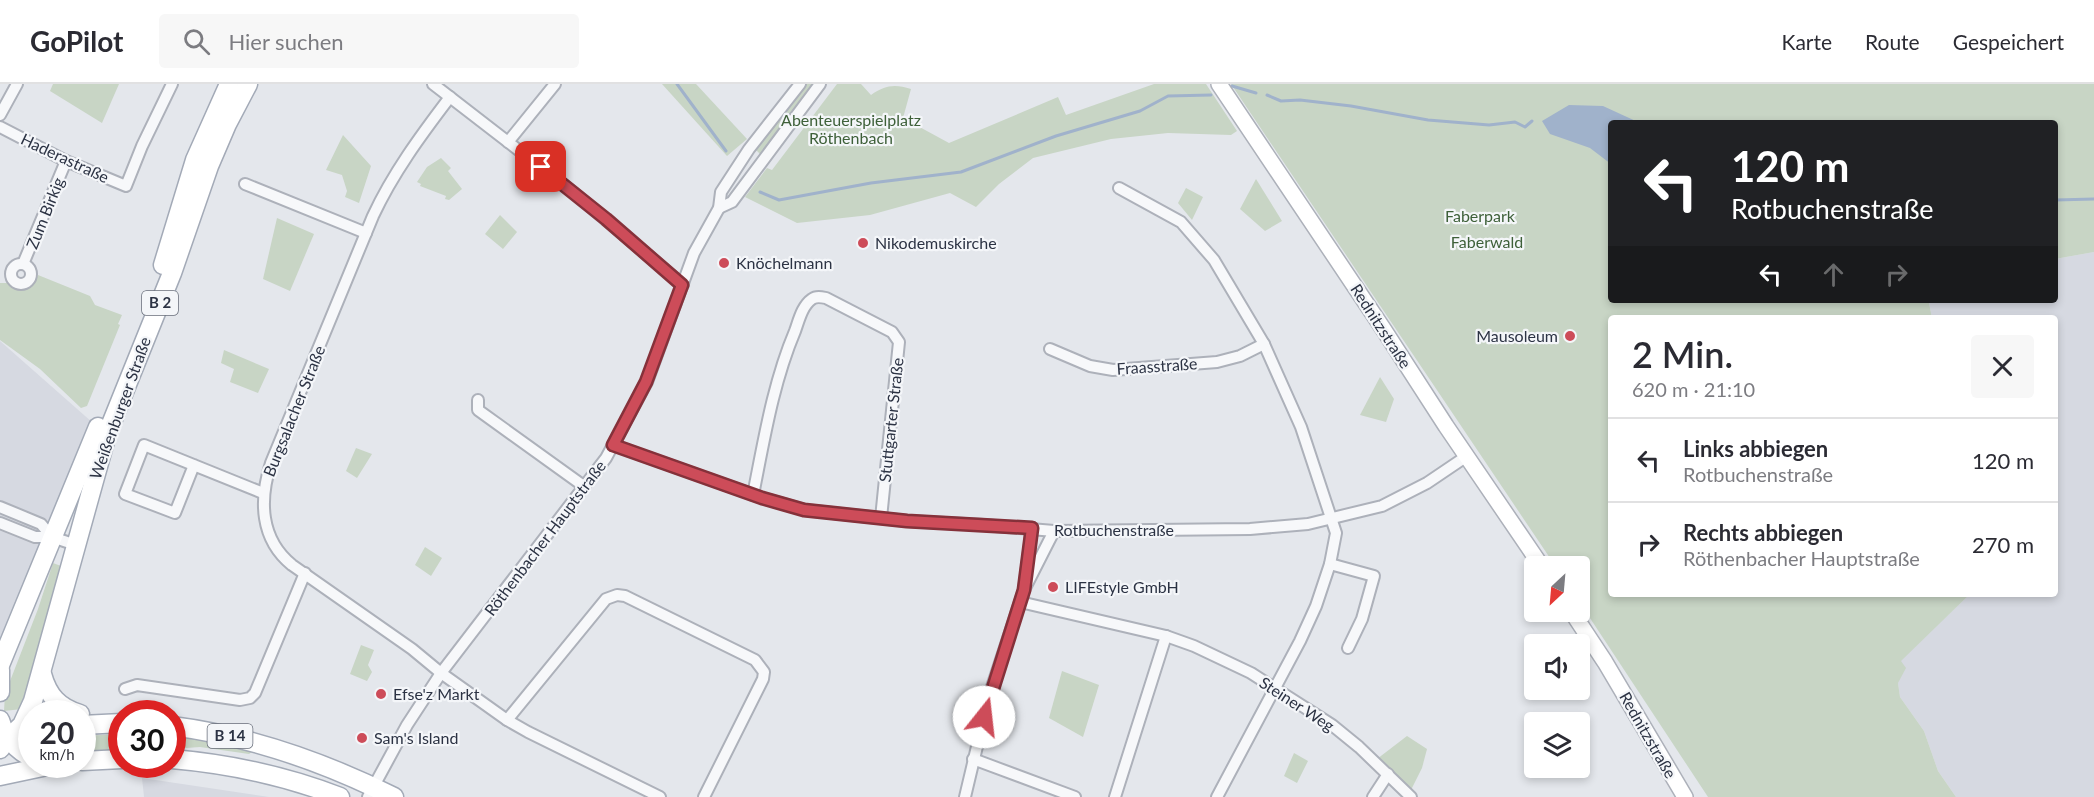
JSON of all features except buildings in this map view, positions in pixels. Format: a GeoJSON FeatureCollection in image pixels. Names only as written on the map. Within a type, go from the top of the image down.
{"type":"FeatureCollection","features":[{"type":"Feature","properties":{"kind":"main road","name":"Weißenburger Straße"},"geometry":{"type":"LineString","coordinates":[[0,665],[153,291],[195,160],[229,84]]}},
{"type":"Feature","properties":{"kind":"main road","name":"Weißenburger Straße"},"geometry":{"type":"LineString","coordinates":[[3,742],[25,720],[42,674],[98,461],[112,420],[172,273],[212,158],[226,124],[248,84]]}},
{"type":"Feature","properties":{"kind":"main road","name":"Rednitzstraße"},"geometry":{"type":"LineString","coordinates":[[1220,84],[1535,556]]}},
{"type":"Feature","properties":{"kind":"main road","name":"Rednitzstraße"},"geometry":{"type":"LineString","coordinates":[[1579,622],[1685,797]]}},
{"type":"Feature","properties":{"kind":"main road"},"geometry":{"type":"LineString","coordinates":[[0,670],[0,692]]}},
{"type":"Feature","properties":{"kind":"main road"},"geometry":{"type":"LineString","coordinates":[[42,674],[48,691],[55,700]]}},
{"type":"Feature","properties":{"kind":"main road"},"geometry":{"type":"LineString","coordinates":[[0,720],[3,742]]}},
{"type":"Feature","properties":{"kind":"main road","name":"B 14"},"geometry":{"type":"LineString","coordinates":[[186,728],[260,743],[302,757],[370,792],[394,797]]}},
{"type":"Feature","properties":{"kind":"main road"},"geometry":{"type":"LineString","coordinates":[[3,742],[18,736]]}},
{"type":"Feature","properties":{"kind":"main road"},"geometry":{"type":"LineString","coordinates":[[3,742],[18,749]]}},
{"type":"Feature","properties":{"kind":"main road","name":"B 14"},"geometry":{"type":"LineString","coordinates":[[241,768],[253,762],[260,754],[260,743]]}},
{"type":"Feature","properties":{"kind":"main road","name":"B 14"},"geometry":{"type":"LineString","coordinates":[[186,761],[241,768],[297,782],[340,797]]}},
{"type":"Feature","properties":{"kind":"main road"},"geometry":{"type":"LineString","coordinates":[[0,776],[18,772]]}},
{"type":"Feature","properties":{"kind":"street"},"geometry":{"type":"LineString","coordinates":[[0,115],[17,84]]}},
{"type":"Feature","properties":{"kind":"street","name":"Haderastraße"},"geometry":{"type":"LineString","coordinates":[[0,127],[66,161],[126,186],[142,146],[172,84]]}},
{"type":"Feature","properties":{"kind":"street"},"geometry":{"type":"LineString","coordinates":[[433,84],[606,219],[682,285]]}},
{"type":"Feature","properties":{"kind":"street"},"geometry":{"type":"LineString","coordinates":[[508,142],[555,84]]}},
{"type":"Feature","properties":{"kind":"street","name":"Röthenbacher Hauptstraße"},"geometry":{"type":"LineString","coordinates":[[370,792],[407,725],[441,673],[585,487],[613,445],[646,382],[694,253],[719,208],[721,192],[749,149],[800,84]]}},
{"type":"Feature","properties":{"kind":"street","name":"Röthenbacher Hauptstraße"},"geometry":{"type":"LineString","coordinates":[[719,208],[732,202],[820,84]]}},
{"type":"Feature","properties":{"kind":"street","name":"Burgsalacher Straße"},"geometry":{"type":"LineString","coordinates":[[450,97],[403,161],[381,198],[271,463],[263,493],[264,518],[272,540],[287,561],[412,649],[441,673],[507,720],[660,797]]}},
{"type":"Feature","properties":{"kind":"street","name":"Zum Birkig"},"geometry":{"type":"LineString","coordinates":[[23,264],[66,161]]}},
{"type":"Feature","properties":{"kind":"street"},"geometry":{"type":"LineString","coordinates":[[244,184],[366,233]]}},
{"type":"Feature","properties":{"kind":"street"},"geometry":{"type":"LineString","coordinates":[[1119,188],[1181,222],[1214,260],[1264,344],[1301,427],[1336,533],[1330,564],[1316,606],[1217,797]]}},
{"type":"Feature","properties":{"kind":"street","name":"Stuttgarter Straße"},"geometry":{"type":"LineString","coordinates":[[753,495],[778,376],[786,351],[803,309],[812,299],[826,298],[892,332],[899,342],[881,518]]}},
{"type":"Feature","properties":{"kind":"street","name":"Fraasstraße"},"geometry":{"type":"LineString","coordinates":[[1050,349],[1090,366],[1113,370],[1217,362],[1240,356],[1264,344]]}},
{"type":"Feature","properties":{"kind":"street"},"geometry":{"type":"LineString","coordinates":[[478,400],[478,410],[585,487]]}},
{"type":"Feature","properties":{"kind":"street"},"geometry":{"type":"LineString","coordinates":[[194,465],[175,513],[125,494],[144,445],[194,465],[263,493]]}},
{"type":"Feature","properties":{"kind":"street","name":"Rotbuchenstraße"},"geometry":{"type":"LineString","coordinates":[[613,445],[753,495],[804,510],[1054,531],[1250,529],[1308,524],[1382,506],[1427,483],[1467,456]]}},
{"type":"Feature","properties":{"kind":"street"},"geometry":{"type":"LineString","coordinates":[[0,507],[41,524],[52,537]]}},
{"type":"Feature","properties":{"kind":"street"},"geometry":{"type":"LineString","coordinates":[[0,522],[35,537],[52,537],[76,545]]}},
{"type":"Feature","properties":{"kind":"street"},"geometry":{"type":"LineString","coordinates":[[1024,590],[1032,528]]}},
{"type":"Feature","properties":{"kind":"street"},"geometry":{"type":"LineString","coordinates":[[965,797],[989,696],[1024,590],[1054,531]]}},
{"type":"Feature","properties":{"kind":"street"},"geometry":{"type":"LineString","coordinates":[[1330,564],[1374,576],[1362,619],[1348,648]]}},
{"type":"Feature","properties":{"kind":"street"},"geometry":{"type":"LineString","coordinates":[[125,689],[137,685],[240,700],[250,698],[255,693],[305,573]]}},
{"type":"Feature","properties":{"kind":"street"},"geometry":{"type":"LineString","coordinates":[[507,720],[606,599],[617,595],[625,596],[755,660],[764,672],[763,679],[704,797]]}},
{"type":"Feature","properties":{"kind":"street","name":"Steiner Weg"},"geometry":{"type":"LineString","coordinates":[[1020,602],[1166,636],[1194,646],[1251,673],[1332,725],[1411,797]]}},
{"type":"Feature","properties":{"kind":"street"},"geometry":{"type":"LineString","coordinates":[[1115,797],[1166,636]]}},
{"type":"Feature","properties":{"kind":"street"},"geometry":{"type":"LineString","coordinates":[[973,759],[1075,797]]}},
{"type":"Feature","properties":{"kind":"street"},"geometry":{"type":"LineString","coordinates":[[1373,797],[1388,774]]}},
{"type":"Feature","properties":{"kind":"shaded area"},"geometry":{"type":"Polygon","coordinates":[[[2094,252],[2094,797],[1956,797],[1938,771],[1924,731],[1900,697],[1898,683],[1901,673],[1900,661],[1967,597],[2058,597],[2058,315],[1931,315],[1929,303],[2058,303],[2058,258],[2094,252]]]}},
{"type":"Feature","properties":{"kind":"shaded area"},"geometry":{"type":"Polygon","coordinates":[[[0,341],[93,423],[0,642],[0,341]]]}},
{"type":"Feature","properties":{"kind":"shaded area"},"geometry":{"type":"Polygon","coordinates":[[[142,778],[269,797],[144,797],[142,778]]]}},
{"type":"Feature","properties":{"kind":"green space"},"geometry":{"type":"Polygon","coordinates":[[[53,84],[119,84],[102,123],[50,91],[53,84]]]}},
{"type":"Feature","properties":{"kind":"green space"},"geometry":{"type":"Polygon","coordinates":[[[662,84],[696,84],[747,139],[727,156],[662,84]]]}},
{"type":"Feature","properties":{"kind":"green space"},"geometry":{"type":"Polygon","coordinates":[[[806,84],[814,84],[762,156],[754,148],[806,84]]]}},
{"type":"Feature","properties":{"kind":"green space","name":"Abenteuerspielplatz Röthenbach"},"geometry":{"type":"Polygon","coordinates":[[[837,84],[861,84],[871,95],[890,86],[911,89],[903,118],[949,143],[1058,97],[1066,115],[1154,84],[1206,84],[1237,131],[1231,135],[1168,133],[1111,139],[1033,158],[999,184],[976,207],[950,193],[870,215],[797,223],[745,197],[767,168],[772,170],[837,84]]]}},
{"type":"Feature","properties":{"kind":"green space","name":"Faberwald"},"geometry":{"type":"Polygon","coordinates":[[[1231,84],[2094,84],[2094,252],[2058,258],[2058,120],[1608,120],[1608,303],[1929,303],[1931,315],[1608,315],[1608,597],[1967,597],[1901,661],[1906,668],[1898,683],[1900,697],[1924,731],[1938,771],[1956,797],[1708,797],[1590,618],[1590,556],[1549,556],[1231,84]]]}},
{"type":"Feature","properties":{"kind":"green space"},"geometry":{"type":"Polygon","coordinates":[[[343,135],[371,166],[359,203],[345,197],[347,191],[342,175],[326,170],[343,135]]]}},
{"type":"Feature","properties":{"kind":"green space"},"geometry":{"type":"Polygon","coordinates":[[[441,158],[451,168],[448,171],[462,189],[449,200],[445,199],[446,196],[420,186],[421,184],[417,182],[427,167],[441,158]]]}},
{"type":"Feature","properties":{"kind":"green space"},"geometry":{"type":"Polygon","coordinates":[[[1256,179],[1282,221],[1265,231],[1240,209],[1256,179]]]}},
{"type":"Feature","properties":{"kind":"green space"},"geometry":{"type":"Polygon","coordinates":[[[1186,188],[1203,197],[1192,220],[1178,203],[1186,188]]]}},
{"type":"Feature","properties":{"kind":"green space"},"geometry":{"type":"Polygon","coordinates":[[[500,215],[517,232],[503,249],[485,234],[500,215]]]}},
{"type":"Feature","properties":{"kind":"green space"},"geometry":{"type":"Polygon","coordinates":[[[277,218],[314,234],[290,291],[263,279],[277,218]]]}},
{"type":"Feature","properties":{"kind":"green space"},"geometry":{"type":"Polygon","coordinates":[[[38,275],[90,296],[95,305],[122,315],[87,406],[81,408],[40,369],[0,340],[0,283],[8,283],[17,290],[25,289],[33,285],[38,275]]]}},
{"type":"Feature","properties":{"kind":"green space"},"geometry":{"type":"Polygon","coordinates":[[[224,350],[269,369],[258,393],[230,382],[234,369],[221,363],[224,350]]]}},
{"type":"Feature","properties":{"kind":"green space"},"geometry":{"type":"Polygon","coordinates":[[[1380,377],[1394,399],[1386,422],[1360,415],[1380,377]]]}},
{"type":"Feature","properties":{"kind":"green space"},"geometry":{"type":"Polygon","coordinates":[[[356,448],[372,454],[357,478],[346,471],[356,448]]]}},
{"type":"Feature","properties":{"kind":"green space"},"geometry":{"type":"Polygon","coordinates":[[[425,547],[442,558],[431,576],[415,565],[425,547]]]}},
{"type":"Feature","properties":{"kind":"green space"},"geometry":{"type":"Polygon","coordinates":[[[53,563],[61,566],[25,700],[18,700],[18,709],[4,711],[5,694],[53,563]]]}},
{"type":"Feature","properties":{"kind":"green space"},"geometry":{"type":"Polygon","coordinates":[[[361,645],[374,650],[368,665],[372,672],[367,681],[350,674],[361,645]]]}},
{"type":"Feature","properties":{"kind":"green space"},"geometry":{"type":"Polygon","coordinates":[[[1062,671],[1099,685],[1083,737],[1049,718],[1062,671]]]}},
{"type":"Feature","properties":{"kind":"green space"},"geometry":{"type":"Polygon","coordinates":[[[186,734],[197,734],[253,751],[249,754],[200,747],[186,748],[186,734]]]}},
{"type":"Feature","properties":{"kind":"green space"},"geometry":{"type":"Polygon","coordinates":[[[96,735],[108,735],[108,752],[96,753],[96,735]]]}},
{"type":"Feature","properties":{"kind":"green space"},"geometry":{"type":"Polygon","coordinates":[[[1407,736],[1427,749],[1422,768],[1411,790],[1377,759],[1407,736]]]}},
{"type":"Feature","properties":{"kind":"green space"},"geometry":{"type":"Polygon","coordinates":[[[1294,753],[1308,761],[1297,783],[1284,776],[1294,753]]]}},
{"type":"Feature","properties":{"kind":"water"},"geometry":{"type":"Polygon","coordinates":[[[1569,105],[1603,106],[1633,120],[1608,120],[1608,162],[1590,148],[1550,134],[1542,121],[1569,105]]]}},
{"type":"Feature","properties":{"kind":"waterway"},"geometry":{"type":"LineString","coordinates":[[677,84],[726,151]]}},
{"type":"Feature","properties":{"kind":"waterway"},"geometry":{"type":"LineString","coordinates":[[1232,86],[1256,93]]}},
{"type":"Feature","properties":{"kind":"waterway"},"geometry":{"type":"LineString","coordinates":[[760,192],[779,200],[871,183],[961,172],[1056,136],[1140,111],[1168,96],[1211,95]]}},
{"type":"Feature","properties":{"kind":"waterway"},"geometry":{"type":"LineString","coordinates":[[1267,95],[1281,101],[1300,100],[1351,106],[1428,120],[1489,125],[1515,122],[1525,127],[1532,121]]}},
{"type":"Feature","properties":{"kind":"waterway"},"geometry":{"type":"LineString","coordinates":[[2058,200],[2094,199]]}},
{"type":"Feature","properties":{"kind":"place","name":"Nikodemuskirche"},"geometry":{"type":"Point","coordinates":[863,243]}},
{"type":"Feature","properties":{"kind":"place","name":"Knöchelmann"},"geometry":{"type":"Point","coordinates":[724,263]}},
{"type":"Feature","properties":{"kind":"place","name":"Mausoleum"},"geometry":{"type":"Point","coordinates":[1570,336]}},
{"type":"Feature","properties":{"kind":"place","name":"LIFEstyle GmbH"},"geometry":{"type":"Point","coordinates":[1053,587]}},
{"type":"Feature","properties":{"kind":"place","name":"Efse'z Markt"},"geometry":{"type":"Point","coordinates":[381,694]}},
{"type":"Feature","properties":{"kind":"place","name":"Sam's Island"},"geometry":{"type":"Point","coordinates":[362,738]}},
{"type":"Feature","properties":{"kind":"route"},"geometry":{"type":"LineString","coordinates":[[541,167],[606,219],[682,285],[661,348],[636,405],[613,445],[762,498],[804,510],[907,521],[1032,528],[1024,590],[984,717]]}},
{"type":"Feature","properties":{"kind":"park label","name":"Faberpark"},"geometry":{"type":"Point","coordinates":[1480,216]}}]}
